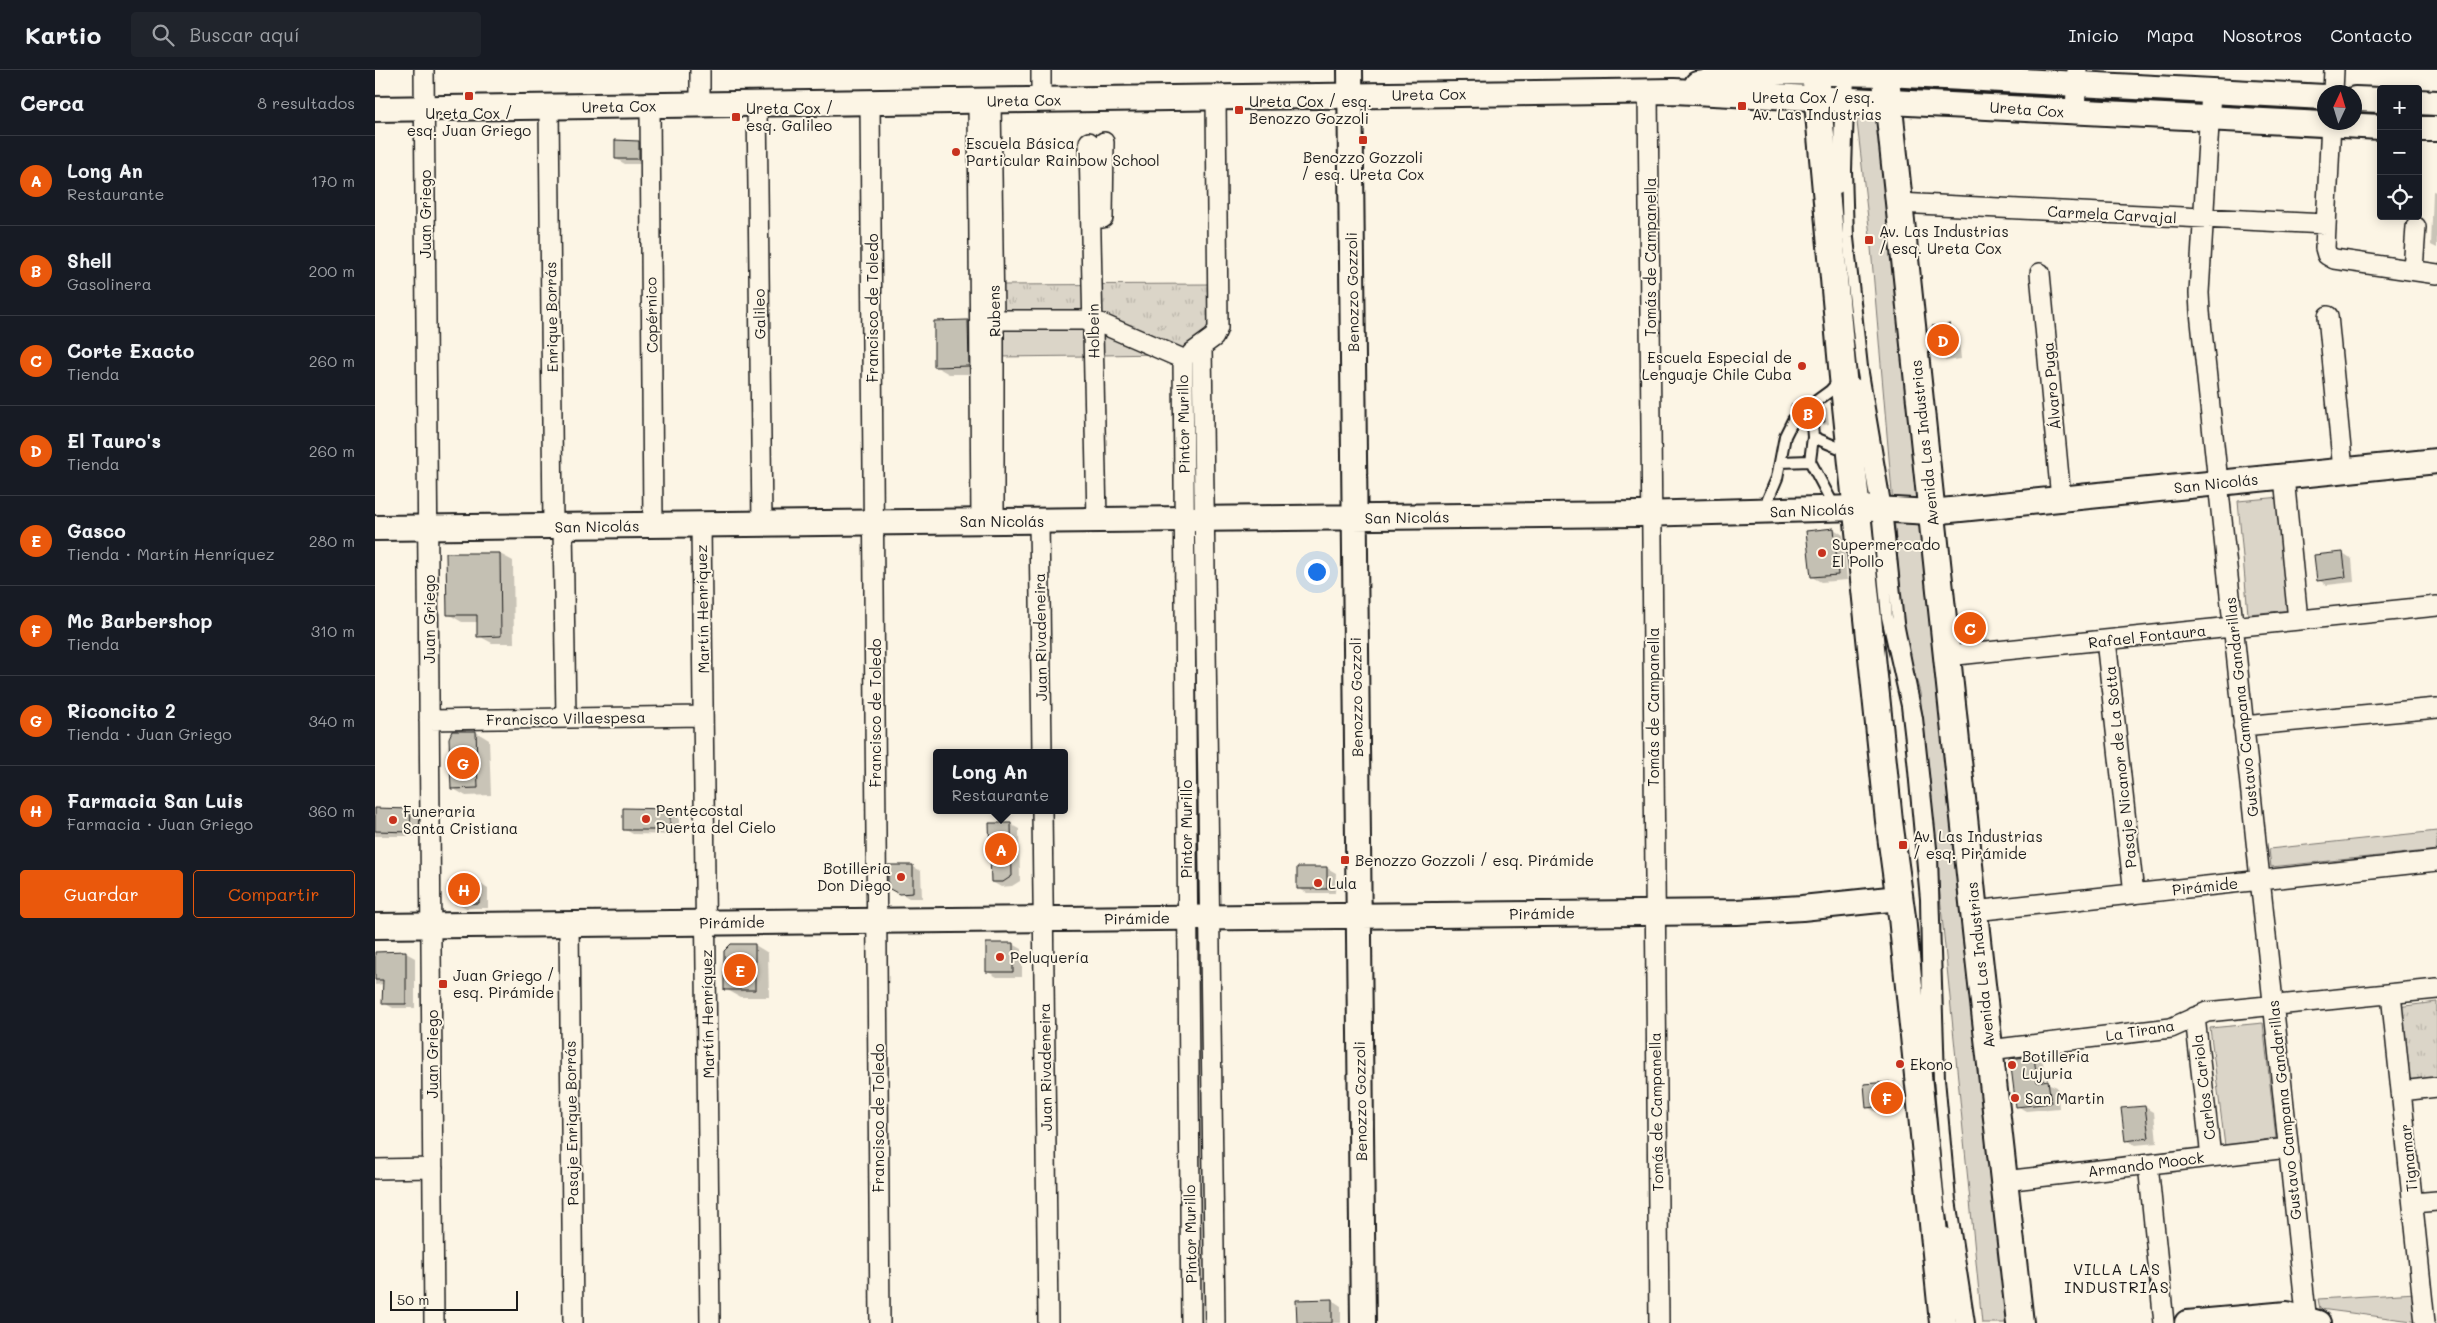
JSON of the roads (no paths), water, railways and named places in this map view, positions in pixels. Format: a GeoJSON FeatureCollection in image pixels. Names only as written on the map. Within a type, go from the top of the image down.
{"type":"FeatureCollection","features":[{"type":"Feature","properties":{"kind":"main road"},"geometry":{"type":"LineString","coordinates":[[1835,72],[1843,377],[1851,453],[1864,509],[1899,898],[1943,1323]]}},
{"type":"Feature","properties":{"kind":"main road","name":"Avenida Las Industrias"},"geometry":{"type":"LineString","coordinates":[[1885,72],[1974,911],[2020,1323]]}},
{"type":"Feature","properties":{"kind":"street","name":"Juan Griego"},"geometry":{"type":"LineString","coordinates":[[424,70],[434,1323]]}},
{"type":"Feature","properties":{"kind":"street"},"geometry":{"type":"LineString","coordinates":[[700,70],[700,105]]}},
{"type":"Feature","properties":{"kind":"street"},"geometry":{"type":"LineString","coordinates":[[1041,70],[1041,100]]}},
{"type":"Feature","properties":{"kind":"street","name":"Benozzo Gozzoli"},"geometry":{"type":"LineString","coordinates":[[1350,70],[1363,1323]]}},
{"type":"Feature","properties":{"kind":"street"},"geometry":{"type":"LineString","coordinates":[[2333,85],[2334,70]]}},
{"type":"Feature","properties":{"kind":"street","name":"Ureta Cox"},"geometry":{"type":"LineString","coordinates":[[1673,91],[1749,74],[1885,72],[2076,77],[2211,91],[2317,97]]}},
{"type":"Feature","properties":{"kind":"street"},"geometry":{"type":"LineString","coordinates":[[2075,112],[2076,77]]}},
{"type":"Feature","properties":{"kind":"street","name":"Tomás de Campanella"},"geometry":{"type":"LineString","coordinates":[[1649,91],[1654,912],[1659,1323]]}},
{"type":"Feature","properties":{"kind":"street","name":"Ureta Cox"},"geometry":{"type":"LineString","coordinates":[[375,109],[1673,91],[2210,119],[2317,123]]}},
{"type":"Feature","properties":{"kind":"street","name":"Gustavo Campana Gandarillas"},"geometry":{"type":"LineString","coordinates":[[2211,91],[2199,303],[2288,1148],[2311,1322]]}},
{"type":"Feature","properties":{"kind":"street","name":"Pintor Murillo"},"geometry":{"type":"LineString","coordinates":[[1215,1323],[1210,917],[1195,519],[1183,359],[1214,337],[1218,328],[1216,98]]}},
{"type":"Feature","properties":{"kind":"street"},"geometry":{"type":"LineString","coordinates":[[2362,99],[2377,100]]}},
{"type":"Feature","properties":{"kind":"street","name":"Rubens"},"geometry":{"type":"LineString","coordinates":[[984,101],[994,320],[987,521]]}},
{"type":"Feature","properties":{"kind":"street","name":"Rubens"},"geometry":{"type":"LineString","coordinates":[[984,101],[987,521]]}},
{"type":"Feature","properties":{"kind":"street","name":"Francisco de Toledo"},"geometry":{"type":"LineString","coordinates":[[870,102],[880,1323]]}},
{"type":"Feature","properties":{"kind":"street"},"geometry":{"type":"LineString","coordinates":[[2422,102],[2437,104]]}},
{"type":"Feature","properties":{"kind":"street","name":"Galileo"},"geometry":{"type":"LineString","coordinates":[[757,104],[762,524]]}},
{"type":"Feature","properties":{"kind":"street","name":"Copérnico"},"geometry":{"type":"LineString","coordinates":[[650,106],[653,525]]}},
{"type":"Feature","properties":{"kind":"street","name":"Enrique Borrás"},"geometry":{"type":"LineString","coordinates":[[543,107],[552,526]]}},
{"type":"Feature","properties":{"kind":"street","name":"Ureta Cox"},"geometry":{"type":"LineString","coordinates":[[2362,125],[2377,127]]}},
{"type":"Feature","properties":{"kind":"street"},"geometry":{"type":"LineString","coordinates":[[2422,128],[2437,129]]}},
{"type":"Feature","properties":{"kind":"street"},"geometry":{"type":"LineString","coordinates":[[2331,130],[2326,224],[2327,255],[2334,259],[2437,274]]}},
{"type":"Feature","properties":{"kind":"street","name":"Holbein"},"geometry":{"type":"LineString","coordinates":[[1097,142],[1097,520]]}},
{"type":"Feature","properties":{"kind":"street","name":"Carmela Carvajal"},"geometry":{"type":"LineString","coordinates":[[1899,203],[2326,224]]}},
{"type":"Feature","properties":{"kind":"street"},"geometry":{"type":"LineString","coordinates":[[2413,270],[2416,226]]}},
{"type":"Feature","properties":{"kind":"street","name":"Álvaro Puga"},"geometry":{"type":"LineString","coordinates":[[2040,272],[2061,499]]}},
{"type":"Feature","properties":{"kind":"street"},"geometry":{"type":"LineString","coordinates":[[2327,316],[2343,470]]}},
{"type":"Feature","properties":{"kind":"street"},"geometry":{"type":"LineString","coordinates":[[994,320],[1097,322],[1183,359]]}},
{"type":"Feature","properties":{"kind":"street","name":"Pintor Murillo"},"geometry":{"type":"LineString","coordinates":[[1191,1323],[1186,917],[1195,519],[1203,346]]}},
{"type":"Feature","properties":{"kind":"street","name":"San Nicolás"},"geometry":{"type":"LineString","coordinates":[[375,528],[1652,514],[1864,509],[1931,512],[2437,461]]}},
{"type":"Feature","properties":{"kind":"street"},"geometry":{"type":"LineString","coordinates":[[2284,476],[2298,620]]}},
{"type":"Feature","properties":{"kind":"street","name":"Juan Rivadeneira"},"geometry":{"type":"LineString","coordinates":[[1039,521],[1042,749]]}},
{"type":"Feature","properties":{"kind":"street","name":"Martín Henríquez"},"geometry":{"type":"LineString","coordinates":[[701,524],[710,1323]]}},
{"type":"Feature","properties":{"kind":"street"},"geometry":{"type":"LineString","coordinates":[[552,526],[565,718]]}},
{"type":"Feature","properties":{"kind":"street","name":"Rafael Fontaura"},"geometry":{"type":"LineString","coordinates":[[1947,656],[2437,606]]}},
{"type":"Feature","properties":{"kind":"street","name":"Pasaje Nicanor de La Sotta"},"geometry":{"type":"LineString","coordinates":[[2106,640],[2134,894]]}},
{"type":"Feature","properties":{"kind":"street"},"geometry":{"type":"LineString","coordinates":[[2243,726],[2437,708]]}},
{"type":"Feature","properties":{"kind":"street","name":"Francisco Villaespesa"},"geometry":{"type":"LineString","coordinates":[[429,720],[703,716]]}},
{"type":"Feature","properties":{"kind":"street","name":"Juan Rivadeneira"},"geometry":{"type":"LineString","coordinates":[[1042,814],[1049,1323]]}},
{"type":"Feature","properties":{"kind":"street","name":"Pirámide"},"geometry":{"type":"LineString","coordinates":[[1974,911],[2437,861]]}},
{"type":"Feature","properties":{"kind":"street","name":"Pirámide"},"geometry":{"type":"LineString","coordinates":[[375,926],[1773,911],[1899,898]]}},
{"type":"Feature","properties":{"kind":"street","name":"Pasaje Enrique Borrás"},"geometry":{"type":"LineString","coordinates":[[569,924],[573,1323]]}},
{"type":"Feature","properties":{"kind":"street","name":"La Tirana"},"geometry":{"type":"LineString","coordinates":[[1989,1050],[2171,1028],[2207,1012],[2437,989]]}},
{"type":"Feature","properties":{"kind":"street","name":"Tignamar"},"geometry":{"type":"LineString","coordinates":[[2391,994],[2425,1323]]}},
{"type":"Feature","properties":{"kind":"street","name":"Carlos Cariola"},"geometry":{"type":"LineString","coordinates":[[2195,1017],[2211,1157]]}},
{"type":"Feature","properties":{"kind":"street"},"geometry":{"type":"LineString","coordinates":[[2401,1091],[2437,1087]]}},
{"type":"Feature","properties":{"kind":"street","name":"Armando Moock"},"geometry":{"type":"LineString","coordinates":[[2005,1181],[2288,1148]]}},
{"type":"Feature","properties":{"kind":"street"},"geometry":{"type":"LineString","coordinates":[[2148,1164],[2165,1323]]}},
{"type":"Feature","properties":{"kind":"street"},"geometry":{"type":"LineString","coordinates":[[375,1169],[433,1168]]}},
{"type":"Feature","properties":{"kind":"street"},"geometry":{"type":"LineString","coordinates":[[2413,1203],[2437,1201]]}},
{"type":"Feature","properties":{"kind":"street"},"geometry":{"type":"LineString","coordinates":[[2187,1323],[2287,1314],[2311,1322]]}},
{"type":"Feature","properties":{"kind":"lane"},"geometry":{"type":"LineString","coordinates":[[1836,99],[1840,236],[1856,378],[1864,509],[1907,706],[1926,899],[1928,1036],[1932,1108],[1943,1208],[1961,1323]]}},
{"type":"Feature","properties":{"kind":"lane"},"geometry":{"type":"LineString","coordinates":[[1815,402],[1830,392],[1843,377]]}},
{"type":"Feature","properties":{"kind":"lane"},"geometry":{"type":"LineString","coordinates":[[1763,512],[1777,478],[1785,436],[1793,420]]}},
{"type":"Feature","properties":{"kind":"lane"},"geometry":{"type":"LineString","coordinates":[[1810,462],[1813,437],[1812,424]]}},
{"type":"Feature","properties":{"kind":"lane"},"geometry":{"type":"LineString","coordinates":[[1813,437],[1851,453]]}},
{"type":"Feature","properties":{"kind":"lane"},"geometry":{"type":"LineString","coordinates":[[1780,462],[1810,462],[1864,509],[1898,623],[1917,718],[1931,847],[1939,1079],[1950,1200],[1965,1285],[1969,1323]]}},
{"type":"Feature","properties":{"kind":"place","name":"Ureta Cox / esq. Juan Griego"},"geometry":{"type":"Point","coordinates":[469,96]}},
{"type":"Feature","properties":{"kind":"place","name":"Ureta Cox / esq. Av. Las Industrias"},"geometry":{"type":"Point","coordinates":[1742,106]}},
{"type":"Feature","properties":{"kind":"place","name":"Ureta Cox / esq. Benozzo Gozzoli"},"geometry":{"type":"Point","coordinates":[1239,110]}},
{"type":"Feature","properties":{"kind":"place","name":"Ureta Cox / esq. Galileo"},"geometry":{"type":"Point","coordinates":[736,117]}},
{"type":"Feature","properties":{"kind":"place","name":"Benozzo Gozzoli / esq. Ureta Cox"},"geometry":{"type":"Point","coordinates":[1363,140]}},
{"type":"Feature","properties":{"kind":"place","name":"Escuela Básica Particular Rainbow School"},"geometry":{"type":"Point","coordinates":[956,152]}},
{"type":"Feature","properties":{"kind":"place","name":"Av. Las Industrias / esq. Ureta Cox"},"geometry":{"type":"Point","coordinates":[1869,240]}},
{"type":"Feature","properties":{"kind":"place","name":"El Tauro's"},"geometry":{"type":"Point","coordinates":[1943,340]}},
{"type":"Feature","properties":{"kind":"place","name":"Escuela Especial de Lenguaje Chile Cuba"},"geometry":{"type":"Point","coordinates":[1802,366]}},
{"type":"Feature","properties":{"kind":"place","name":"Shell"},"geometry":{"type":"Point","coordinates":[1808,413]}},
{"type":"Feature","properties":{"kind":"place","name":"Supermercado El Pollo"},"geometry":{"type":"Point","coordinates":[1822,553]}},
{"type":"Feature","properties":{"kind":"place","name":"Corte Exacto"},"geometry":{"type":"Point","coordinates":[1970,628]}},
{"type":"Feature","properties":{"kind":"place","name":"Riconcito 2"},"geometry":{"type":"Point","coordinates":[463,763]}},
{"type":"Feature","properties":{"kind":"place","name":"Pentecostal Puerta del Cielo"},"geometry":{"type":"Point","coordinates":[646,819]}},
{"type":"Feature","properties":{"kind":"place","name":"Funeraria Santa Cristiana"},"geometry":{"type":"Point","coordinates":[393,820]}},
{"type":"Feature","properties":{"kind":"place","name":"Av. Las Industrias / esq. Pirámide"},"geometry":{"type":"Point","coordinates":[1903,845]}},
{"type":"Feature","properties":{"kind":"place","name":"Long An"},"geometry":{"type":"Point","coordinates":[1001,849]}},
{"type":"Feature","properties":{"kind":"place","name":"Benozzo Gozzoli / esq. Pirámide"},"geometry":{"type":"Point","coordinates":[1345,860]}},
{"type":"Feature","properties":{"kind":"place","name":"Botilleria Don Diego"},"geometry":{"type":"Point","coordinates":[901,877]}},
{"type":"Feature","properties":{"kind":"place","name":"Lula"},"geometry":{"type":"Point","coordinates":[1318,883]}},
{"type":"Feature","properties":{"kind":"place","name":"Farmacia San Luis"},"geometry":{"type":"Point","coordinates":[464,889]}},
{"type":"Feature","properties":{"kind":"place","name":"Peluquería"},"geometry":{"type":"Point","coordinates":[1000,957]}},
{"type":"Feature","properties":{"kind":"place","name":"Gasco"},"geometry":{"type":"Point","coordinates":[740,970]}},
{"type":"Feature","properties":{"kind":"place","name":"Juan Griego / esq. Pirámide"},"geometry":{"type":"Point","coordinates":[443,984]}},
{"type":"Feature","properties":{"kind":"place","name":"Ekono"},"geometry":{"type":"Point","coordinates":[1900,1064]}},
{"type":"Feature","properties":{"kind":"place","name":"Botilleria Lujuria"},"geometry":{"type":"Point","coordinates":[2012,1065]}},
{"type":"Feature","properties":{"kind":"place","name":"Mc Barbershop"},"geometry":{"type":"Point","coordinates":[1887,1098]}},
{"type":"Feature","properties":{"kind":"place","name":"San Martin"},"geometry":{"type":"Point","coordinates":[2015,1098]}},
{"type":"Feature","properties":{"kind":"district","name":"VILLA LAS INDUSTRIAS"},"geometry":{"type":"Point","coordinates":[2117,1277]}}]}
